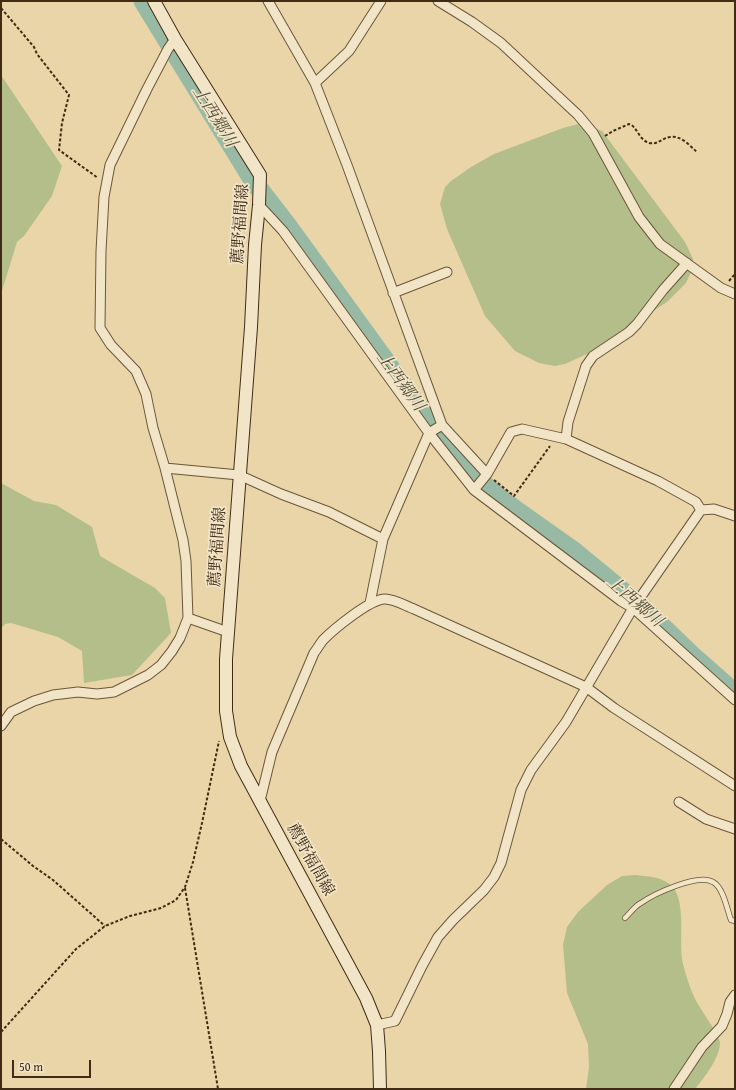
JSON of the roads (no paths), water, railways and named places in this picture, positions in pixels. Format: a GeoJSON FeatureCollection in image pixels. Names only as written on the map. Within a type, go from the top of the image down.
{"type":"FeatureCollection","features":[{"type":"Feature","properties":{"kind":"main road","name":"薦野福間線"},"geometry":{"type":"LineString","coordinates":[[157,2],[172,43],[260,175],[251,327],[226,659],[226,711],[230,737],[241,766],[366,998],[377,1026],[380,1089]]}},
{"type":"Feature","properties":{"kind":"street"},"geometry":{"type":"LineString","coordinates":[[268,1],[314,83],[347,166],[393,293],[435,429],[481,481]]}},
{"type":"Feature","properties":{"kind":"street"},"geometry":{"type":"LineString","coordinates":[[314,83],[349,51],[381,1]]}},
{"type":"Feature","properties":{"kind":"street"},"geometry":{"type":"LineString","coordinates":[[438,1],[472,22],[501,43],[578,115],[593,132],[639,217],[660,244],[721,288],[735,294]]}},
{"type":"Feature","properties":{"kind":"street"},"geometry":{"type":"LineString","coordinates":[[1,715],[34,701],[53,695],[78,692],[97,694],[114,692],[134,683],[161,665],[180,638],[188,618],[186,560],[166,468],[153,428],[146,394],[136,371],[111,345],[100,328],[101,251],[106,183],[110,165],[172,43]]}},
{"type":"Feature","properties":{"kind":"street"},"geometry":{"type":"LineString","coordinates":[[259,201],[435,429],[481,481],[621,601],[633,608],[735,700]]}},
{"type":"Feature","properties":{"kind":"street"},"geometry":{"type":"LineString","coordinates":[[566,439],[568,422],[586,366],[593,356],[623,336],[637,324],[663,290],[687,263]]}},
{"type":"Feature","properties":{"kind":"street"},"geometry":{"type":"LineString","coordinates":[[393,293],[447,272]]}},
{"type":"Feature","properties":{"kind":"street"},"geometry":{"type":"LineString","coordinates":[[370,603],[383,539],[435,429]]}},
{"type":"Feature","properties":{"kind":"street"},"geometry":{"type":"LineString","coordinates":[[481,481],[511,432],[522,429],[566,439],[601,454],[665,484],[696,502],[701,510]]}},
{"type":"Feature","properties":{"kind":"street"},"geometry":{"type":"LineString","coordinates":[[166,468],[239,476],[329,512],[383,539]]}},
{"type":"Feature","properties":{"kind":"street"},"geometry":{"type":"LineString","coordinates":[[701,510],[714,509],[735,516]]}},
{"type":"Feature","properties":{"kind":"street"},"geometry":{"type":"LineString","coordinates":[[377,1026],[396,1021],[422,966],[438,937],[484,890],[494,877],[501,863],[522,790],[532,770],[566,722],[633,608],[701,510]]}},
{"type":"Feature","properties":{"kind":"street"},"geometry":{"type":"LineString","coordinates":[[260,801],[272,752],[314,653],[322,641],[338,627],[370,603],[384,599],[390,600],[586,686],[614,708],[735,786]]}},
{"type":"Feature","properties":{"kind":"street"},"geometry":{"type":"LineString","coordinates":[[188,618],[228,632]]}},
{"type":"Feature","properties":{"kind":"street"},"geometry":{"type":"LineString","coordinates":[[1,726],[11,712]]}},
{"type":"Feature","properties":{"kind":"street"},"geometry":{"type":"LineString","coordinates":[[679,802],[706,820],[735,829]]}},
{"type":"Feature","properties":{"kind":"street"},"geometry":{"type":"LineString","coordinates":[[674,1089],[702,1047],[722,1026],[730,1002],[735,995]]}},
{"type":"Feature","properties":{"kind":"lane"},"geometry":{"type":"LineString","coordinates":[[626,918],[639,904],[653,895],[684,883],[700,879],[712,881],[720,887],[731,920],[735,921]]}},
{"type":"Feature","properties":{"kind":"waterway","name":"上西郷川"},"geometry":{"type":"LineString","coordinates":[[143,1],[254,182],[288,226],[448,447],[470,472],[495,494],[574,551],[642,607],[692,655],[735,693]]}}]}
